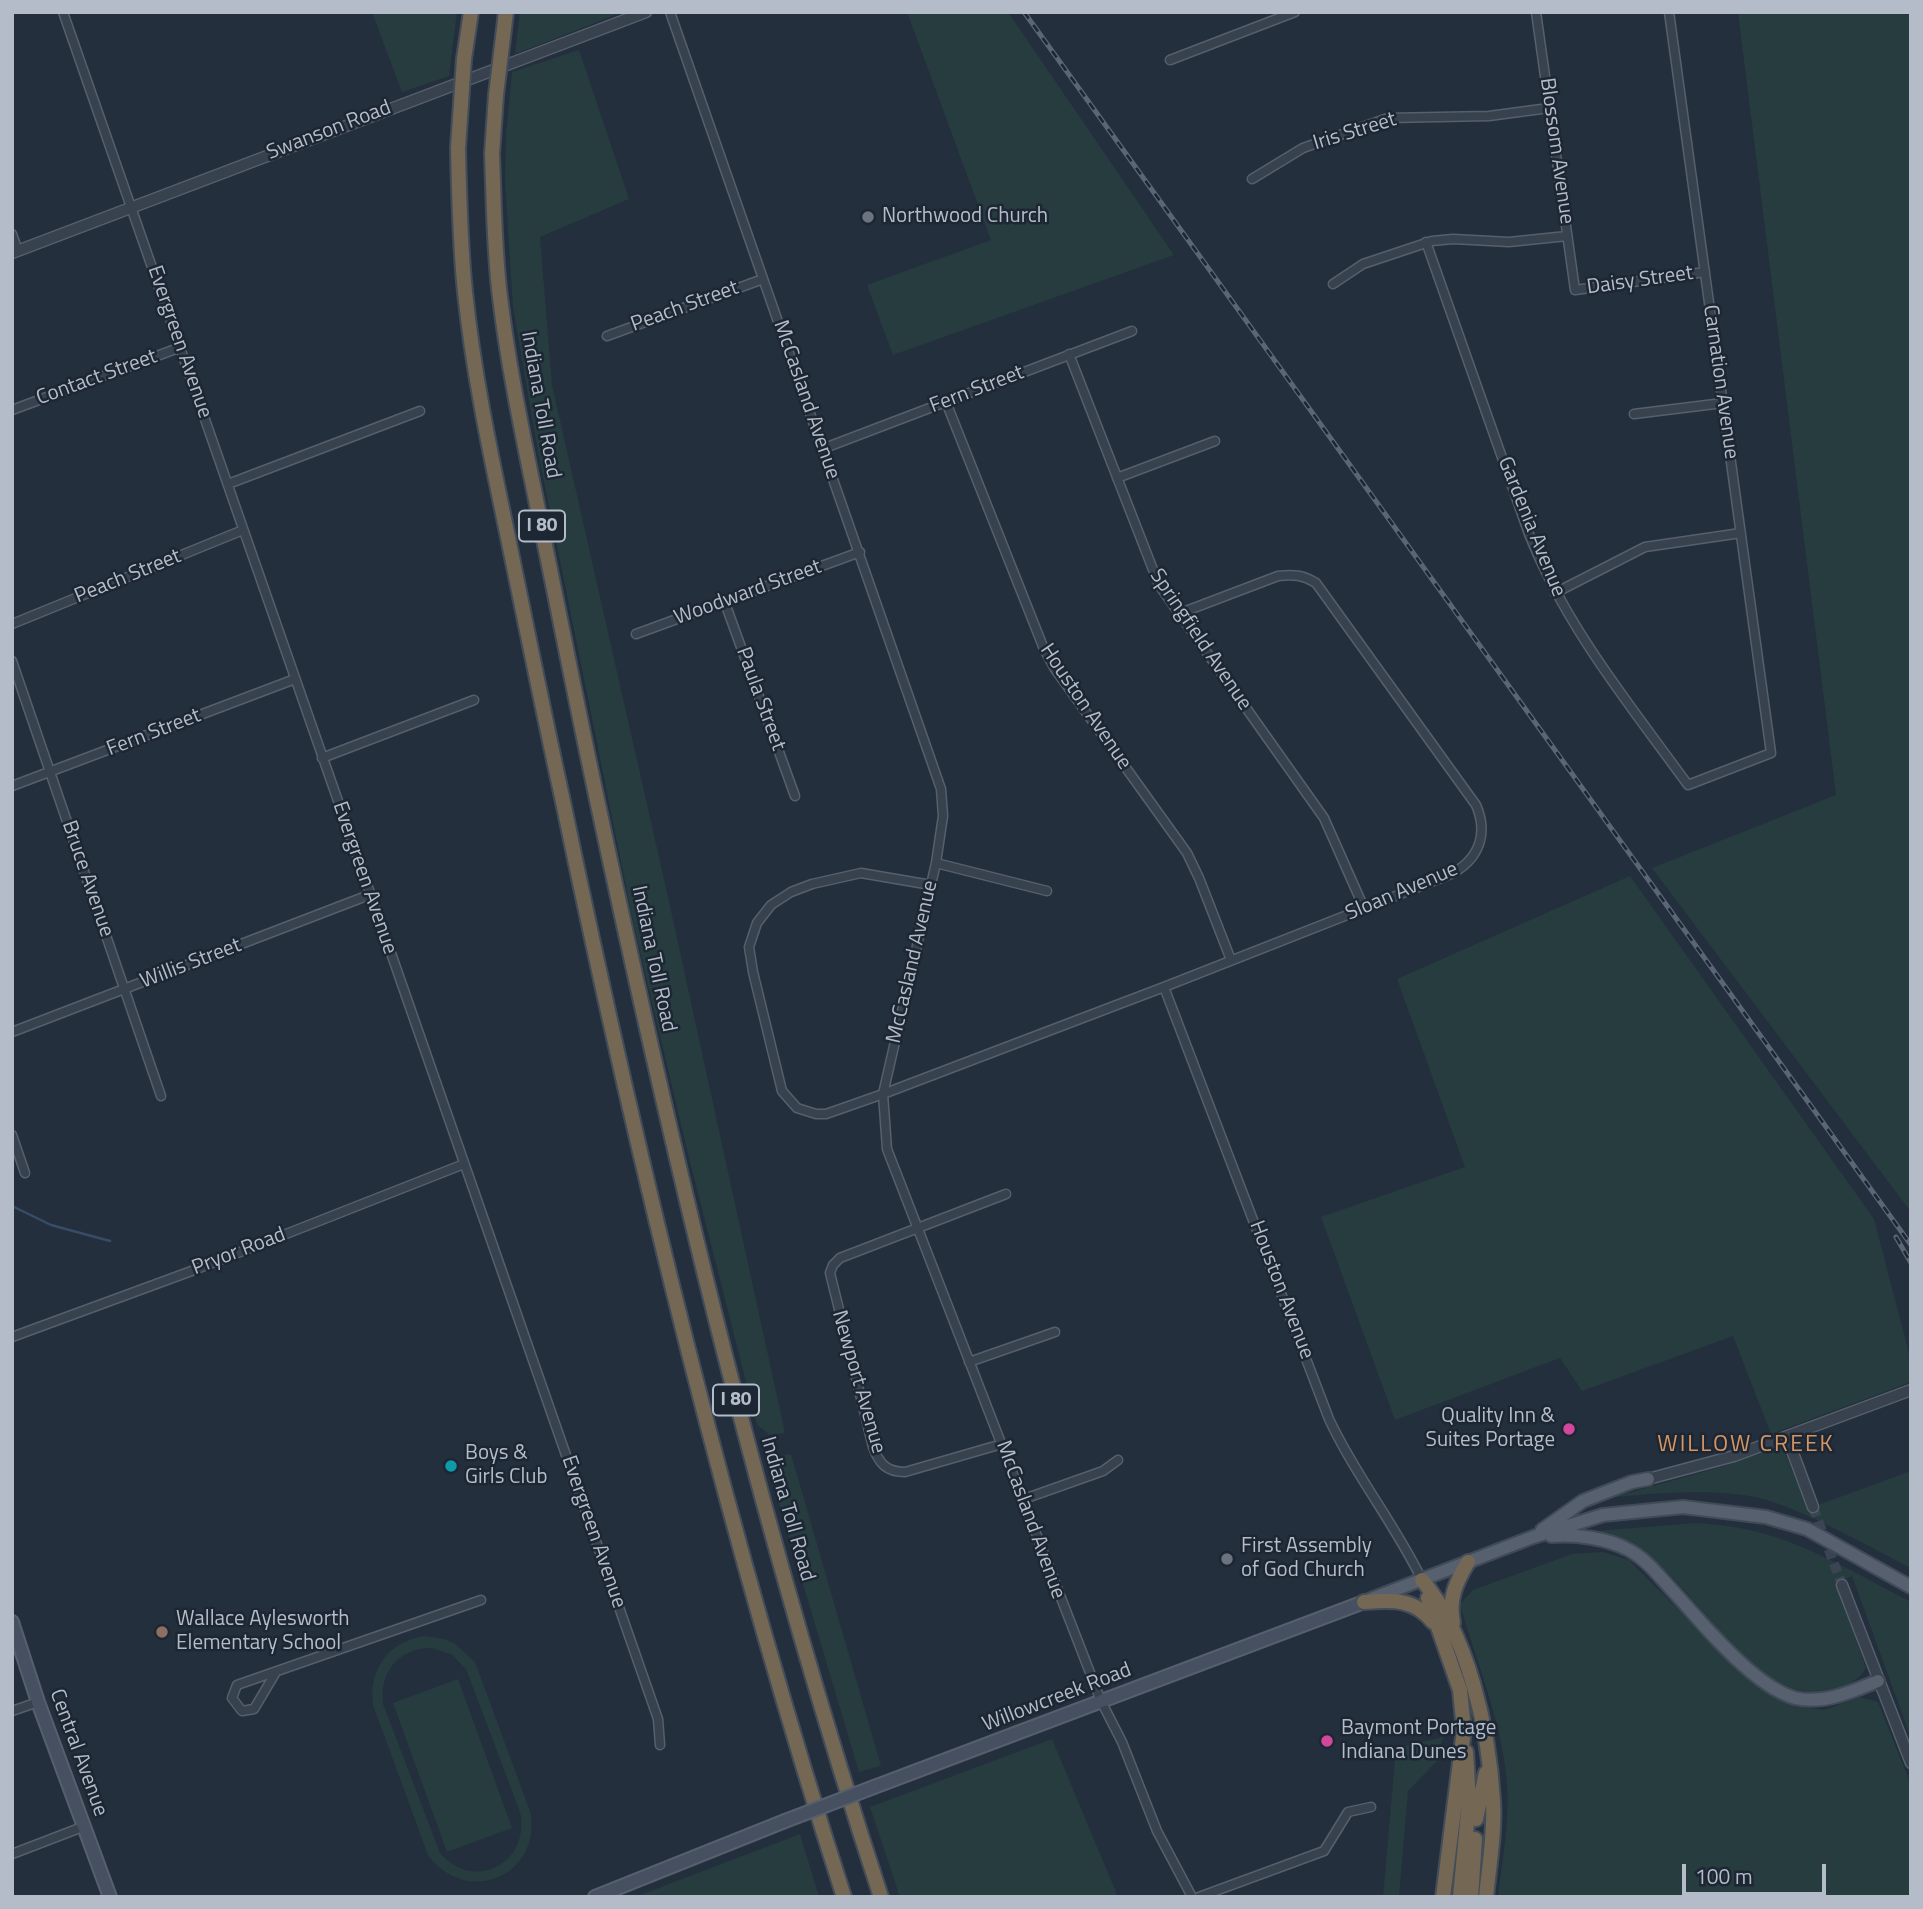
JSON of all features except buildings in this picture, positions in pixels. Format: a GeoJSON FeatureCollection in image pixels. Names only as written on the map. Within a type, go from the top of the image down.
{"type":"FeatureCollection","features":[{"type":"Feature","properties":{"kind":"highway","name":"I 80"},"geometry":{"type":"LineString","coordinates":[[471,12],[464,59],[458,148],[460,229],[465,296],[497,485],[642,1167],[717,1464],[799,1752],[844,1897]]}},
{"type":"Feature","properties":{"kind":"highway","name":"Indiana Toll Road"},"geometry":{"type":"LineString","coordinates":[[506,12],[492,154],[495,234],[509,363],[586,751],[676,1161],[750,1455],[828,1730],[881,1894]]}},
{"type":"Feature","properties":{"kind":"highway"},"geometry":{"type":"LineString","coordinates":[[1460,1897],[1469,1802],[1460,1690],[1449,1638],[1452,1596],[1456,1582],[1468,1562]]}},
{"type":"Feature","properties":{"kind":"highway"},"geometry":{"type":"LineString","coordinates":[[1422,1580],[1480,1708],[1493,1802],[1486,1897]]}},
{"type":"Feature","properties":{"kind":"highway"},"geometry":{"type":"LineString","coordinates":[[1364,1602],[1398,1600],[1413,1604],[1449,1638]]}},
{"type":"Feature","properties":{"kind":"highway"},"geometry":{"type":"LineString","coordinates":[[1443,1897],[1464,1730]]}},
{"type":"Feature","properties":{"kind":"highway"},"geometry":{"type":"LineString","coordinates":[[1471,1897],[1477,1808],[1488,1764]]}},
{"type":"Feature","properties":{"kind":"main road"},"geometry":{"type":"LineString","coordinates":[[1533,1536],[1583,1501],[1632,1482],[1648,1479]]}},
{"type":"Feature","properties":{"kind":"main road"},"geometry":{"type":"LineString","coordinates":[[1533,1536],[1603,1515],[1683,1507],[1719,1510],[1766,1517],[1807,1529],[1911,1587]]}},
{"type":"Feature","properties":{"kind":"main road","name":"Willowcreek Road"},"geometry":{"type":"LineString","coordinates":[[595,1897],[785,1821],[1533,1536]]}},
{"type":"Feature","properties":{"kind":"main road"},"geometry":{"type":"LineString","coordinates":[[1533,1536],[1574,1536],[1603,1541],[1629,1550],[1653,1569],[1737,1660],[1768,1686],[1796,1698],[1821,1699],[1878,1681]]}},
{"type":"Feature","properties":{"kind":"main road","name":"Central Avenue"},"geometry":{"type":"LineString","coordinates":[[12,1622],[38,1702],[110,1897]]}},
{"type":"Feature","properties":{"kind":"street","name":"Evergreen Avenue"},"geometry":{"type":"LineString","coordinates":[[63,12],[658,1719],[660,1745]]}},
{"type":"Feature","properties":{"kind":"street","name":"Swanson Road"},"geometry":{"type":"LineString","coordinates":[[15,252],[646,12]]}},
{"type":"Feature","properties":{"kind":"street","name":"McCasland Avenue"},"geometry":{"type":"LineString","coordinates":[[670,12],[941,789],[943,816],[936,863],[883,1094],[887,1149],[1101,1702],[1122,1742],[1157,1831],[1192,1897]]}},
{"type":"Feature","properties":{"kind":"street"},"geometry":{"type":"LineString","coordinates":[[1170,60],[1295,12]]}},
{"type":"Feature","properties":{"kind":"street","name":"Blossom Avenue"},"geometry":{"type":"LineString","coordinates":[[1536,12],[1574,290]]}},
{"type":"Feature","properties":{"kind":"street","name":"Carnation Avenue"},"geometry":{"type":"LineString","coordinates":[[1669,12],[1771,753],[1688,785]]}},
{"type":"Feature","properties":{"kind":"street","name":"Iris Street"},"geometry":{"type":"LineString","coordinates":[[1252,179],[1303,148],[1388,118],[1489,116],[1549,108]]}},
{"type":"Feature","properties":{"kind":"street"},"geometry":{"type":"LineString","coordinates":[[12,234],[15,252]]}},
{"type":"Feature","properties":{"kind":"street"},"geometry":{"type":"LineString","coordinates":[[1333,284],[1363,264],[1426,242],[1453,239],[1521,242],[1567,236]]}},
{"type":"Feature","properties":{"kind":"street","name":"Gardenia Avenue"},"geometry":{"type":"LineString","coordinates":[[1426,242],[1529,534],[1555,593],[1577,630],[1688,785]]}},
{"type":"Feature","properties":{"kind":"street","name":"Daisy Street"},"geometry":{"type":"LineString","coordinates":[[1574,290],[1705,272]]}},
{"type":"Feature","properties":{"kind":"street","name":"Peach Street"},"geometry":{"type":"LineString","coordinates":[[607,336],[763,279]]}},
{"type":"Feature","properties":{"kind":"street","name":"Fern Street"},"geometry":{"type":"LineString","coordinates":[[822,449],[1132,331]]}},
{"type":"Feature","properties":{"kind":"street","name":"Contact Street"},"geometry":{"type":"LineString","coordinates":[[12,410],[181,347]]}},
{"type":"Feature","properties":{"kind":"street","name":"Springfield Avenue"},"geometry":{"type":"LineString","coordinates":[[1069,354],[1159,585],[1324,818],[1364,908]]}},
{"type":"Feature","properties":{"kind":"street","name":"Houston Avenue"},"geometry":{"type":"LineString","coordinates":[[946,402],[1044,649],[1055,669],[1187,853],[1231,960]]}},
{"type":"Feature","properties":{"kind":"street"},"geometry":{"type":"LineString","coordinates":[[1634,414],[1723,403]]}},
{"type":"Feature","properties":{"kind":"street"},"geometry":{"type":"LineString","coordinates":[[228,484],[420,411]]}},
{"type":"Feature","properties":{"kind":"street"},"geometry":{"type":"LineString","coordinates":[[1117,478],[1215,441]]}},
{"type":"Feature","properties":{"kind":"street","name":"Peach Street"},"geometry":{"type":"LineString","coordinates":[[12,624],[243,530]]}},
{"type":"Feature","properties":{"kind":"street"},"geometry":{"type":"LineString","coordinates":[[1555,593],[1645,547],[1741,533]]}},
{"type":"Feature","properties":{"kind":"street","name":"Woodward Street"},"geometry":{"type":"LineString","coordinates":[[636,634],[860,552]]}},
{"type":"Feature","properties":{"kind":"street","name":"Sloan Avenue"},"geometry":{"type":"LineString","coordinates":[[931,885],[861,873],[812,884],[791,892],[771,905],[757,923],[749,947],[779,1083],[786,1098],[797,1108],[826,1114],[883,1094],[1462,869],[1474,856],[1481,843],[1483,829],[1476,805],[1316,583],[1304,576],[1278,576],[1178,614]]}},
{"type":"Feature","properties":{"kind":"street","name":"Paula Street"},"geometry":{"type":"LineString","coordinates":[[725,603],[795,796]]}},
{"type":"Feature","properties":{"kind":"street","name":"Bruce Avenue"},"geometry":{"type":"LineString","coordinates":[[12,661],[161,1096]]}},
{"type":"Feature","properties":{"kind":"street","name":"Fern Street"},"geometry":{"type":"LineString","coordinates":[[12,786],[295,679]]}},
{"type":"Feature","properties":{"kind":"street"},"geometry":{"type":"LineString","coordinates":[[322,758],[474,700]]}},
{"type":"Feature","properties":{"kind":"street"},"geometry":{"type":"LineString","coordinates":[[936,863],[1047,891]]}},
{"type":"Feature","properties":{"kind":"street","name":"Willis Street"},"geometry":{"type":"LineString","coordinates":[[12,1032],[369,895]]}},
{"type":"Feature","properties":{"kind":"street","name":"Houston Avenue"},"geometry":{"type":"LineString","coordinates":[[1164,987],[1329,1419],[1344,1452],[1406,1547],[1422,1580]]}},
{"type":"Feature","properties":{"kind":"street"},"geometry":{"type":"LineString","coordinates":[[12,1135],[25,1173]]}},
{"type":"Feature","properties":{"kind":"street","name":"Pryor Road"},"geometry":{"type":"LineString","coordinates":[[12,1337],[197,1269],[464,1164]]}},
{"type":"Feature","properties":{"kind":"street","name":"Newport Avenue"},"geometry":{"type":"LineString","coordinates":[[1002,1444],[905,1472],[890,1470],[883,1465],[877,1457],[830,1273],[840,1258],[1006,1194]]}},
{"type":"Feature","properties":{"kind":"street"},"geometry":{"type":"LineString","coordinates":[[969,1362],[1055,1332]]}},
{"type":"Feature","properties":{"kind":"street"},"geometry":{"type":"LineString","coordinates":[[1648,1479],[1709,1465],[1911,1390]]}},
{"type":"Feature","properties":{"kind":"street"},"geometry":{"type":"LineString","coordinates":[[1787,1437],[1813,1507]]}},
{"type":"Feature","properties":{"kind":"street"},"geometry":{"type":"LineString","coordinates":[[1024,1499],[1103,1471],[1118,1460]]}},
{"type":"Feature","properties":{"kind":"street"},"geometry":{"type":"LineString","coordinates":[[1842,1585],[1911,1763]]}},
{"type":"Feature","properties":{"kind":"street"},"geometry":{"type":"LineString","coordinates":[[276,1672],[254,1709],[242,1711],[232,1698],[237,1685],[481,1600]]}},
{"type":"Feature","properties":{"kind":"street"},"geometry":{"type":"LineString","coordinates":[[12,1712],[38,1702]]}},
{"type":"Feature","properties":{"kind":"street"},"geometry":{"type":"LineString","coordinates":[[1199,1897],[1324,1851],[1348,1812],[1371,1807]]}},
{"type":"Feature","properties":{"kind":"street"},"geometry":{"type":"LineString","coordinates":[[12,1854],[85,1826]]}},
{"type":"Feature","properties":{"kind":"green space"},"geometry":{"type":"Polygon","coordinates":[[[372,12],[457,12],[449,76],[402,92],[372,12]]]}},
{"type":"Feature","properties":{"kind":"green space"},"geometry":{"type":"Polygon","coordinates":[[[520,12],[623,12],[515,54],[520,12]]]}},
{"type":"Feature","properties":{"kind":"green space"},"geometry":{"type":"Polygon","coordinates":[[[907,12],[1008,12],[1174,255],[893,355],[867,285],[991,240],[907,12]]]}},
{"type":"Feature","properties":{"kind":"green space"},"geometry":{"type":"Polygon","coordinates":[[[1738,12],[1911,12],[1911,1212],[1652,868],[1836,795],[1738,12]]]}},
{"type":"Feature","properties":{"kind":"green space"},"geometry":{"type":"Polygon","coordinates":[[[579,50],[629,199],[540,237],[552,385],[668,897],[785,1433],[770,1435],[757,1425],[687,1150],[633,921],[538,452],[513,307],[505,182],[512,72],[579,50]]]}},
{"type":"Feature","properties":{"kind":"green space"},"geometry":{"type":"Polygon","coordinates":[[[1630,876],[1874,1219],[1911,1361],[1911,1382],[1771,1434],[1733,1336],[1582,1391],[1560,1358],[1395,1420],[1321,1217],[1465,1167],[1397,979],[1630,876]]]}},
{"type":"Feature","properties":{"kind":"green space"},"geometry":{"type":"Polygon","coordinates":[[[1782,1445],[1807,1509],[1911,1471],[1911,1568],[1842,1532],[1770,1501],[1734,1494],[1693,1492],[1614,1497],[1724,1466],[1782,1445]]]}},
{"type":"Feature","properties":{"kind":"green space"},"geometry":{"type":"Polygon","coordinates":[[[791,1454],[881,1766],[859,1772],[767,1463],[773,1457],[791,1454]]]}},
{"type":"Feature","properties":{"kind":"green space"},"geometry":{"type":"Polygon","coordinates":[[[1696,1523],[1758,1532],[1803,1547],[1911,1602],[1911,1738],[1852,1576],[1836,1584],[1866,1668],[1856,1680],[1846,1685],[1810,1692],[1788,1686],[1767,1675],[1727,1639],[1657,1563],[1628,1544],[1595,1531],[1696,1523]]]}},
{"type":"Feature","properties":{"kind":"green space"},"geometry":{"type":"Polygon","coordinates":[[[1603,1552],[1629,1560],[1753,1684],[1794,1706],[1824,1710],[1860,1697],[1878,1702],[1911,1785],[1911,1897],[1498,1897],[1505,1841],[1507,1785],[1495,1716],[1460,1604],[1473,1590],[1572,1554],[1603,1552]]]}},
{"type":"Feature","properties":{"kind":"green space"},"geometry":{"type":"Polygon","coordinates":[[[425,1636],[444,1639],[454,1643],[475,1662],[531,1814],[531,1836],[524,1854],[512,1868],[497,1878],[480,1881],[461,1879],[444,1871],[428,1855],[373,1705],[372,1692],[378,1669],[391,1651],[412,1639],[425,1636]],[[431,1648],[409,1652],[401,1657],[388,1672],[384,1682],[383,1704],[440,1853],[454,1865],[468,1871],[483,1871],[497,1867],[517,1846],[521,1830],[520,1812],[466,1669],[451,1654],[431,1648]]]}},
{"type":"Feature","properties":{"kind":"green space"},"geometry":{"type":"Polygon","coordinates":[[[458,1679],[512,1828],[447,1852],[393,1703],[458,1679]]]}},
{"type":"Feature","properties":{"kind":"green space"},"geometry":{"type":"Polygon","coordinates":[[[1443,1737],[1437,1761],[1408,1791],[1399,1897],[1383,1897],[1396,1748],[1443,1737]]]}},
{"type":"Feature","properties":{"kind":"green space"},"geometry":{"type":"Polygon","coordinates":[[[1052,1739],[1118,1897],[900,1897],[870,1807],[1052,1739]]]}},
{"type":"Feature","properties":{"kind":"green space"},"geometry":{"type":"Polygon","coordinates":[[[800,1834],[819,1897],[635,1897],[800,1834]]]}},
{"type":"Feature","properties":{"kind":"waterway"},"geometry":{"type":"LineString","coordinates":[[12,1206],[51,1225],[110,1241]]}},
{"type":"Feature","properties":{"kind":"tunnel"},"geometry":{"type":"LineString","coordinates":[[1813,1507],[1842,1585]]}},
{"type":"Feature","properties":{"kind":"railway"},"geometry":{"type":"LineString","coordinates":[[1024,12],[1911,1245]]}},
{"type":"Feature","properties":{"kind":"railway"},"geometry":{"type":"LineString","coordinates":[[1896,1237],[1911,1263]]}},
{"type":"Feature","properties":{"kind":"place","name":"Northwood Church"},"geometry":{"type":"Point","coordinates":[868,217]}},
{"type":"Feature","properties":{"kind":"place","name":"Quality Inn & Suites Portage"},"geometry":{"type":"Point","coordinates":[1569,1429]}},
{"type":"Feature","properties":{"kind":"place","name":"Boys & Girls Club"},"geometry":{"type":"Point","coordinates":[451,1466]}},
{"type":"Feature","properties":{"kind":"place","name":"First Assembly of God Church"},"geometry":{"type":"Point","coordinates":[1227,1559]}},
{"type":"Feature","properties":{"kind":"place","name":"Wallace Aylesworth Elementary School"},"geometry":{"type":"Point","coordinates":[162,1632]}},
{"type":"Feature","properties":{"kind":"place","name":"Baymont Portage Indiana Dunes"},"geometry":{"type":"Point","coordinates":[1327,1741]}},
{"type":"Feature","properties":{"kind":"district","name":"WILLOW CREEK"},"geometry":{"type":"Point","coordinates":[1746,1445]}}]}
